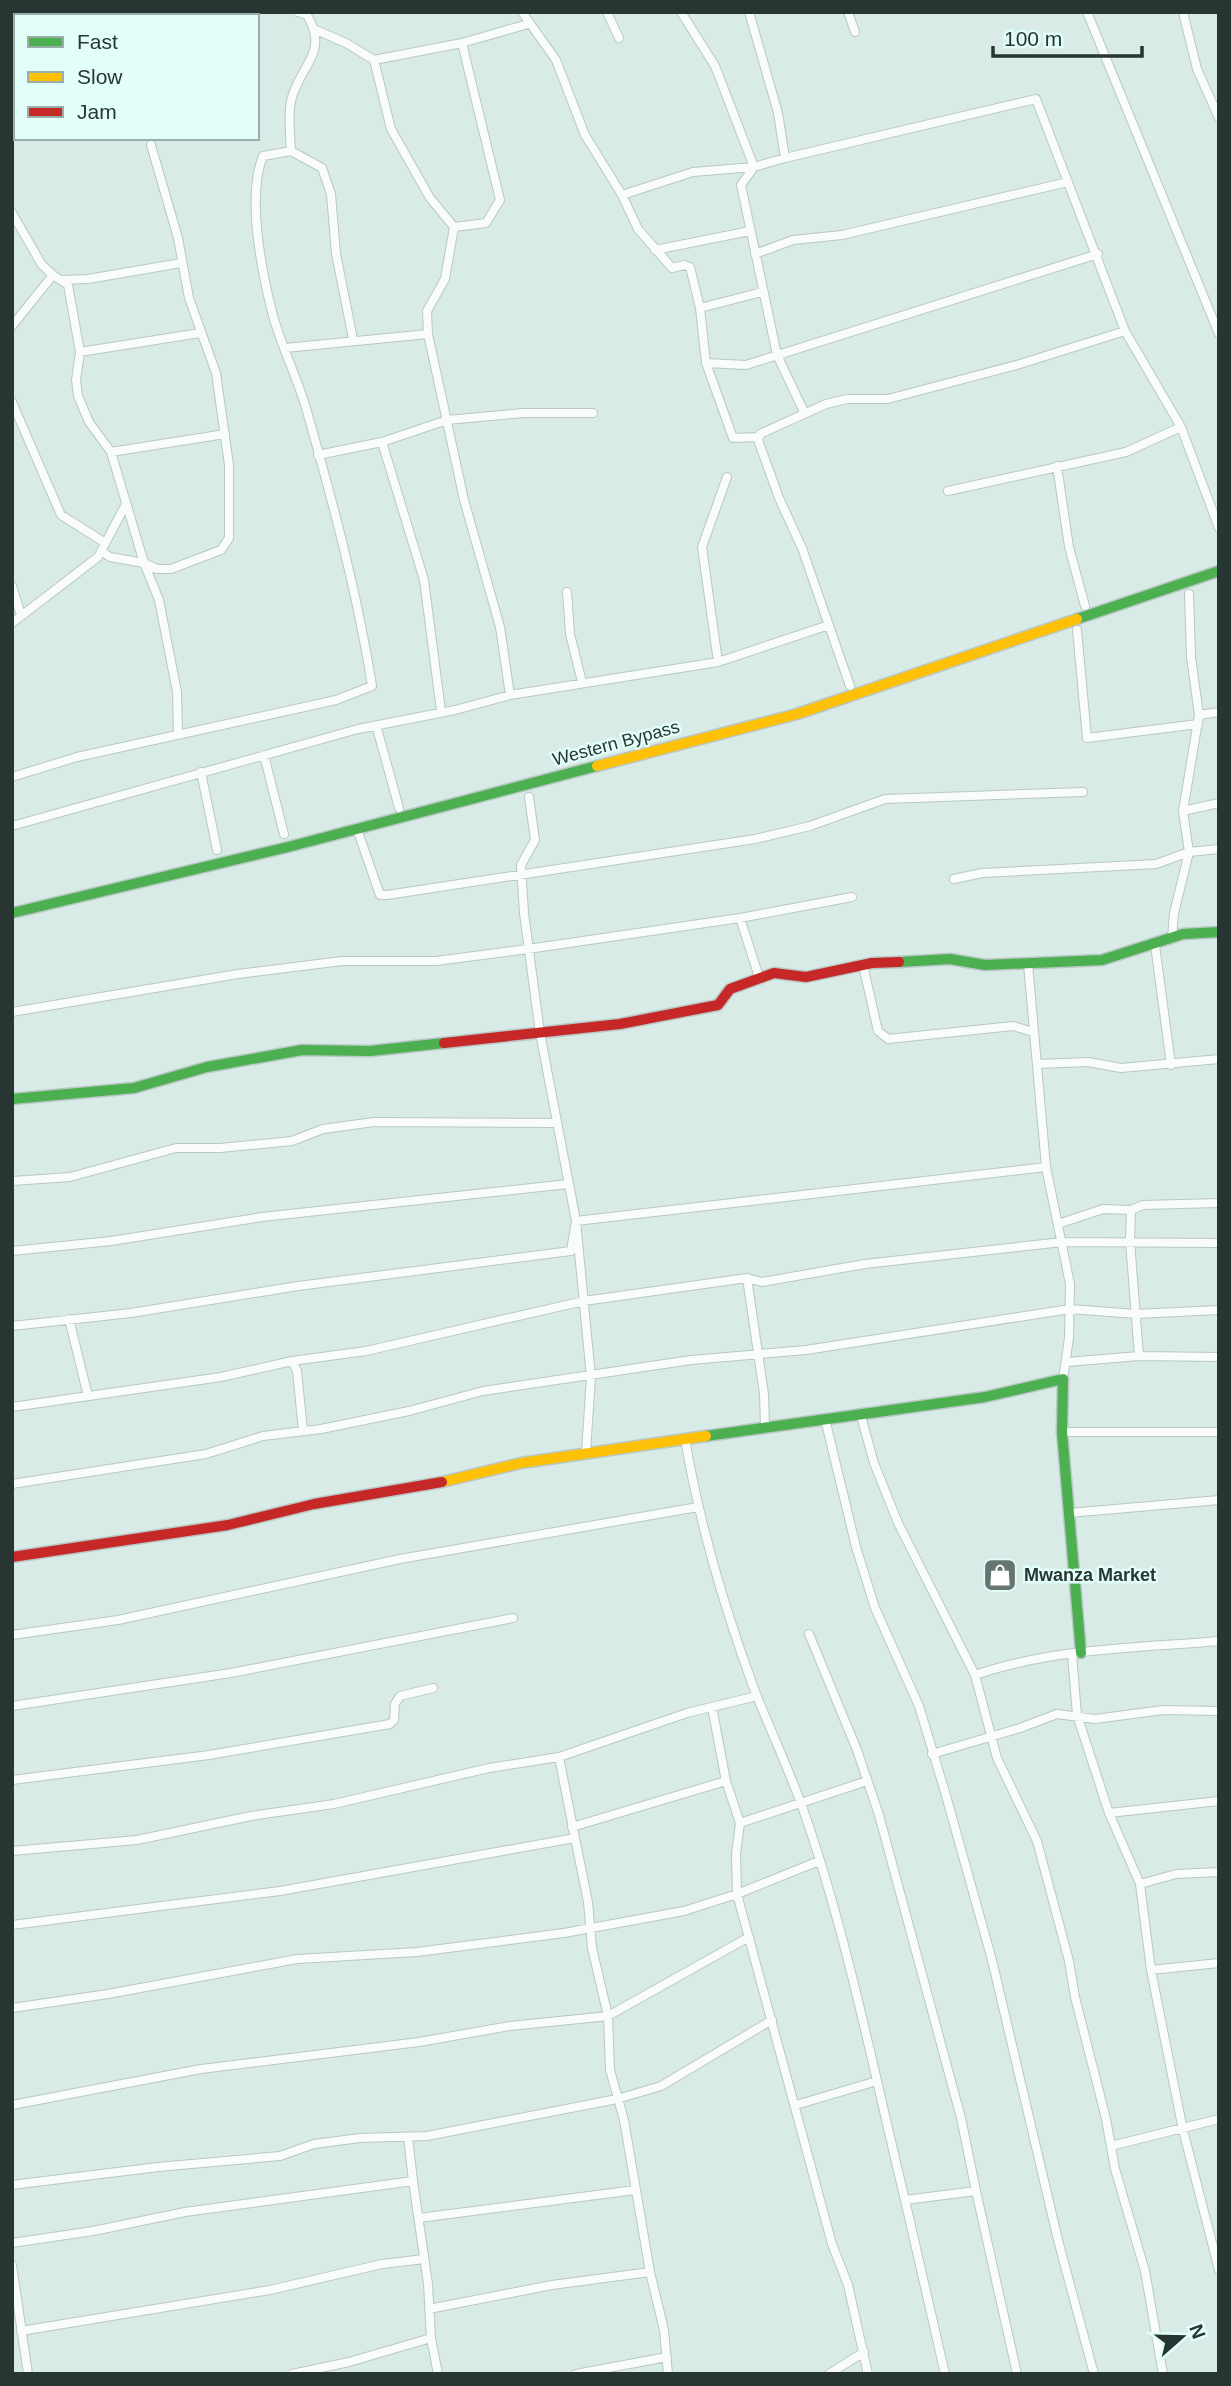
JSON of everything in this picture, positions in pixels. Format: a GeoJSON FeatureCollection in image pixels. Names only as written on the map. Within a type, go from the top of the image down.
{"type":"FeatureCollection","features":[{"type":"Feature","properties":{"kind":"street"},"geometry":{"type":"LineString","coordinates":[[299,12],[307,15],[316,30],[346,43],[374,60],[462,43],[528,24]]}},
{"type":"Feature","properties":{"kind":"street"},"geometry":{"type":"LineString","coordinates":[[522,12],[556,60],[585,135],[622,195],[638,229],[672,268],[684,265],[690,267],[700,308],[706,363],[733,438],[758,437],[806,414],[847,399],[888,399],[901,396],[1020,364],[1125,331]]}},
{"type":"Feature","properties":{"kind":"street"},"geometry":{"type":"LineString","coordinates":[[607,12],[619,38]]}},
{"type":"Feature","properties":{"kind":"street"},"geometry":{"type":"LineString","coordinates":[[681,12],[715,66],[754,167]]}},
{"type":"Feature","properties":{"kind":"street"},"geometry":{"type":"LineString","coordinates":[[749,12],[778,113],[785,158]]}},
{"type":"Feature","properties":{"kind":"street"},"geometry":{"type":"LineString","coordinates":[[848,12],[855,32]]}},
{"type":"Feature","properties":{"kind":"street"},"geometry":{"type":"LineString","coordinates":[[1087,12],[1219,334]]}},
{"type":"Feature","properties":{"kind":"street"},"geometry":{"type":"LineString","coordinates":[[1183,12],[1197,69],[1219,118]]}},
{"type":"Feature","properties":{"kind":"street"},"geometry":{"type":"LineString","coordinates":[[291,151],[291,100],[313,55],[316,30]]}},
{"type":"Feature","properties":{"kind":"street"},"geometry":{"type":"LineString","coordinates":[[454,228],[486,223],[500,200],[462,43]]}},
{"type":"Feature","properties":{"kind":"street"},"geometry":{"type":"LineString","coordinates":[[374,60],[391,129],[429,198],[454,228],[445,279],[427,311],[429,334],[464,500],[500,627],[510,695]]}},
{"type":"Feature","properties":{"kind":"street"},"geometry":{"type":"LineString","coordinates":[[622,195],[693,172],[754,167],[1031,98],[1038,103],[1098,254],[1125,331],[1181,427],[1219,528]]}},
{"type":"Feature","properties":{"kind":"street"},"geometry":{"type":"LineString","coordinates":[[12,402],[61,514],[103,547],[110,557],[144,563],[157,569],[171,569],[220,550],[226,545],[231,501],[216,373],[200,333],[181,262],[178,239],[151,145]]}},
{"type":"Feature","properties":{"kind":"street"},"geometry":{"type":"LineString","coordinates":[[12,777],[77,757],[336,699],[372,686],[347,566],[318,455],[271,308],[260,241],[257,197],[258,167],[263,156],[291,151],[322,169],[331,194],[336,254],[353,339]]}},
{"type":"Feature","properties":{"kind":"street"},"geometry":{"type":"LineString","coordinates":[[754,167],[741,186],[762,292],[777,355],[806,414]]}},
{"type":"Feature","properties":{"kind":"street"},"geometry":{"type":"LineString","coordinates":[[755,254],[793,240],[842,235],[1068,182]]}},
{"type":"Feature","properties":{"kind":"street"},"geometry":{"type":"LineString","coordinates":[[12,213],[42,265],[69,288],[80,352],[76,380],[78,396],[89,422],[111,452],[126,504],[126,518],[159,600],[177,692],[178,734]]}},
{"type":"Feature","properties":{"kind":"street"},"geometry":{"type":"LineString","coordinates":[[655,250],[750,231]]}},
{"type":"Feature","properties":{"kind":"street"},"geometry":{"type":"LineString","coordinates":[[706,363],[746,365],[1098,254]]}},
{"type":"Feature","properties":{"kind":"street"},"geometry":{"type":"LineString","coordinates":[[12,326],[57,278],[88,279],[181,262]]}},
{"type":"Feature","properties":{"kind":"street"},"geometry":{"type":"LineString","coordinates":[[700,308],[762,292]]}},
{"type":"Feature","properties":{"kind":"street"},"geometry":{"type":"LineString","coordinates":[[80,352],[200,333]]}},
{"type":"Feature","properties":{"kind":"street"},"geometry":{"type":"LineString","coordinates":[[285,348],[353,339],[429,334]]}},
{"type":"Feature","properties":{"kind":"street"},"geometry":{"type":"LineString","coordinates":[[318,455],[382,442],[447,421],[523,413],[593,413]]}},
{"type":"Feature","properties":{"kind":"street"},"geometry":{"type":"LineString","coordinates":[[948,491],[1126,452],[1181,427]]}},
{"type":"Feature","properties":{"kind":"street"},"geometry":{"type":"LineString","coordinates":[[111,452],[225,434]]}},
{"type":"Feature","properties":{"kind":"street"},"geometry":{"type":"LineString","coordinates":[[758,437],[761,453],[802,548],[850,686]]}},
{"type":"Feature","properties":{"kind":"street"},"geometry":{"type":"LineString","coordinates":[[382,442],[424,580],[441,711]]}},
{"type":"Feature","properties":{"kind":"street"},"geometry":{"type":"LineString","coordinates":[[1057,466],[1069,547],[1085,606]]}},
{"type":"Feature","properties":{"kind":"street"},"geometry":{"type":"LineString","coordinates":[[718,662],[702,547],[727,477]]}},
{"type":"Feature","properties":{"kind":"street"},"geometry":{"type":"LineString","coordinates":[[12,623],[98,557],[126,518]]}},
{"type":"Feature","properties":{"kind":"street","name":"Western Bypass"},"geometry":{"type":"LineString","coordinates":[[12,913],[357,829],[797,714],[1219,571]]}},
{"type":"Feature","properties":{"kind":"street"},"geometry":{"type":"LineString","coordinates":[[12,586],[21,615]]}},
{"type":"Feature","properties":{"kind":"street"},"geometry":{"type":"LineString","coordinates":[[567,592],[570,634],[582,682]]}},
{"type":"Feature","properties":{"kind":"street"},"geometry":{"type":"LineString","coordinates":[[1172,938],[1174,913],[1189,852],[1183,811],[1198,719],[1191,657],[1189,594]]}},
{"type":"Feature","properties":{"kind":"street"},"geometry":{"type":"LineString","coordinates":[[12,825],[376,725],[455,710],[510,695],[718,662],[829,625]]}},
{"type":"Feature","properties":{"kind":"street"},"geometry":{"type":"LineString","coordinates":[[1077,630],[1087,738],[1198,719],[1219,712]]}},
{"type":"Feature","properties":{"kind":"street"},"geometry":{"type":"LineString","coordinates":[[376,725],[399,808]]}},
{"type":"Feature","properties":{"kind":"street"},"geometry":{"type":"LineString","coordinates":[[264,755],[285,834]]}},
{"type":"Feature","properties":{"kind":"street"},"geometry":{"type":"LineString","coordinates":[[201,772],[217,850]]}},
{"type":"Feature","properties":{"kind":"street"},"geometry":{"type":"LineString","coordinates":[[357,829],[380,895],[755,839],[810,826],[885,799],[1083,792]]}},
{"type":"Feature","properties":{"kind":"street"},"geometry":{"type":"LineString","coordinates":[[529,797],[534,840],[522,861],[521,873],[540,1033],[576,1222],[591,1377],[586,1452]]}},
{"type":"Feature","properties":{"kind":"street"},"geometry":{"type":"LineString","coordinates":[[1183,811],[1219,803]]}},
{"type":"Feature","properties":{"kind":"street"},"geometry":{"type":"LineString","coordinates":[[954,878],[982,873],[1156,864],[1189,852],[1219,849]]}},
{"type":"Feature","properties":{"kind":"street"},"geometry":{"type":"LineString","coordinates":[[12,1012],[238,974],[329,962],[436,961],[528,949],[740,918],[852,897]]}},
{"type":"Feature","properties":{"kind":"street"},"geometry":{"type":"LineString","coordinates":[[740,918],[759,977]]}},
{"type":"Feature","properties":{"kind":"street"},"geometry":{"type":"LineString","coordinates":[[12,1099],[134,1087],[207,1067],[271,1058],[302,1050],[370,1051],[620,1024],[718,1005],[730,989],[774,973],[806,977],[863,965],[950,960],[985,965],[1102,960],[1172,938],[1219,932]]}},
{"type":"Feature","properties":{"kind":"street"},"geometry":{"type":"LineString","coordinates":[[1155,945],[1171,1065]]}},
{"type":"Feature","properties":{"kind":"street"},"geometry":{"type":"LineString","coordinates":[[1027,964],[1046,1167],[1070,1284],[1062,1432],[1069,1513],[1077,1715],[1109,1813],[1140,1885],[1151,1970],[1183,2130],[1219,2270]]}},
{"type":"Feature","properties":{"kind":"street"},"geometry":{"type":"LineString","coordinates":[[863,965],[878,1031],[888,1039],[1013,1026],[1033,1032]]}},
{"type":"Feature","properties":{"kind":"street"},"geometry":{"type":"LineString","coordinates":[[1038,1064],[1088,1062],[1121,1069],[1219,1059]]}},
{"type":"Feature","properties":{"kind":"street"},"geometry":{"type":"LineString","coordinates":[[12,1181],[70,1177],[176,1148],[220,1148],[292,1141],[323,1129],[374,1122],[557,1123]]}},
{"type":"Feature","properties":{"kind":"street"},"geometry":{"type":"LineString","coordinates":[[576,1222],[1046,1167]]}},
{"type":"Feature","properties":{"kind":"street"},"geometry":{"type":"LineString","coordinates":[[12,1251],[111,1241],[275,1215],[568,1184]]}},
{"type":"Feature","properties":{"kind":"street"},"geometry":{"type":"LineString","coordinates":[[1058,1224],[1103,1209],[1131,1210],[1143,1205],[1219,1203]]}},
{"type":"Feature","properties":{"kind":"street"},"geometry":{"type":"LineString","coordinates":[[1131,1210],[1130,1241],[1139,1356]]}},
{"type":"Feature","properties":{"kind":"street"},"geometry":{"type":"LineString","coordinates":[[12,1326],[570,1251],[576,1222]]}},
{"type":"Feature","properties":{"kind":"street"},"geometry":{"type":"LineString","coordinates":[[12,1407],[221,1377],[292,1361],[366,1351],[584,1301],[747,1278],[762,1283],[865,1264],[1062,1242],[1219,1243]]}},
{"type":"Feature","properties":{"kind":"street"},"geometry":{"type":"LineString","coordinates":[[747,1278],[759,1354],[765,1427]]}},
{"type":"Feature","properties":{"kind":"street"},"geometry":{"type":"LineString","coordinates":[[12,1484],[206,1454],[263,1436],[409,1411],[483,1391],[691,1360],[806,1350],[1070,1309],[1136,1314],[1219,1310]]}},
{"type":"Feature","properties":{"kind":"street"},"geometry":{"type":"LineString","coordinates":[[69,1319],[88,1396]]}},
{"type":"Feature","properties":{"kind":"street"},"geometry":{"type":"LineString","coordinates":[[1067,1362],[1139,1356],[1219,1357]]}},
{"type":"Feature","properties":{"kind":"street"},"geometry":{"type":"LineString","coordinates":[[292,1361],[297,1371],[303,1430]]}},
{"type":"Feature","properties":{"kind":"street"},"geometry":{"type":"LineString","coordinates":[[12,1557],[228,1525],[314,1504],[416,1489],[521,1463],[985,1397],[1063,1379]]}},
{"type":"Feature","properties":{"kind":"street"},"geometry":{"type":"LineString","coordinates":[[862,1416],[874,1463],[898,1523],[975,1675],[994,1737],[997,1758],[1037,1841],[1069,1961],[1075,1997],[1111,2146],[1145,2272],[1163,2374]]}},
{"type":"Feature","properties":{"kind":"street"},"geometry":{"type":"LineString","coordinates":[[825,1419],[843,1499],[875,1608],[919,1706],[992,1960],[1058,2240],[1094,2374]]}},
{"type":"Feature","properties":{"kind":"street"},"geometry":{"type":"LineString","coordinates":[[1062,1432],[1219,1432]]}},
{"type":"Feature","properties":{"kind":"street"},"geometry":{"type":"LineString","coordinates":[[685,1440],[712,1561],[757,1696],[801,1805],[819,1861],[877,2081],[945,2374]]}},
{"type":"Feature","properties":{"kind":"street"},"geometry":{"type":"LineString","coordinates":[[1069,1513],[1219,1500]]}},
{"type":"Feature","properties":{"kind":"street"},"geometry":{"type":"LineString","coordinates":[[12,1635],[118,1620],[400,1559],[698,1507]]}},
{"type":"Feature","properties":{"kind":"street"},"geometry":{"type":"LineString","coordinates":[[12,1706],[231,1673],[513,1618]]}},
{"type":"Feature","properties":{"kind":"street"},"geometry":{"type":"LineString","coordinates":[[809,1634],[852,1738],[879,1815],[961,2118],[1017,2374]]}},
{"type":"Feature","properties":{"kind":"street"},"geometry":{"type":"LineString","coordinates":[[975,1675],[1002,1666],[1076,1653],[1129,1646],[1219,1642]]}},
{"type":"Feature","properties":{"kind":"street"},"geometry":{"type":"LineString","coordinates":[[12,1780],[209,1755],[390,1724],[394,1720],[395,1704],[400,1696],[433,1688]]}},
{"type":"Feature","properties":{"kind":"street"},"geometry":{"type":"LineString","coordinates":[[12,1851],[137,1840],[251,1816],[334,1804],[489,1768],[559,1757],[712,1707],[757,1696]]}},
{"type":"Feature","properties":{"kind":"street"},"geometry":{"type":"LineString","coordinates":[[712,1707],[726,1780],[740,1823],[736,1854],[737,1895],[832,2244],[848,2285],[868,2374]]}},
{"type":"Feature","properties":{"kind":"street"},"geometry":{"type":"LineString","coordinates":[[932,1754],[994,1737],[1057,1714],[1095,1719],[1163,1710],[1219,1711]]}},
{"type":"Feature","properties":{"kind":"street"},"geometry":{"type":"LineString","coordinates":[[559,1757],[608,2017],[610,2070],[624,2120],[650,2272],[658,2295],[668,2374]]}},
{"type":"Feature","properties":{"kind":"street"},"geometry":{"type":"LineString","coordinates":[[572,1827],[726,1780]]}},
{"type":"Feature","properties":{"kind":"street"},"geometry":{"type":"LineString","coordinates":[[740,1823],[801,1805],[866,1781]]}},
{"type":"Feature","properties":{"kind":"street"},"geometry":{"type":"LineString","coordinates":[[1109,1813],[1219,1801]]}},
{"type":"Feature","properties":{"kind":"street"},"geometry":{"type":"LineString","coordinates":[[12,1924],[81,1918],[281,1891],[575,1838]]}},
{"type":"Feature","properties":{"kind":"street"},"geometry":{"type":"LineString","coordinates":[[12,2008],[108,1994],[297,1959],[417,1952],[508,1942],[591,1928],[684,1911],[737,1895],[819,1861]]}},
{"type":"Feature","properties":{"kind":"street"},"geometry":{"type":"LineString","coordinates":[[1140,1885],[1176,1874],[1219,1872]]}},
{"type":"Feature","properties":{"kind":"street"},"geometry":{"type":"LineString","coordinates":[[12,2105],[201,2069],[419,2042],[510,2026],[608,2017],[749,1937]]}},
{"type":"Feature","properties":{"kind":"street"},"geometry":{"type":"LineString","coordinates":[[1151,1970],[1219,1963]]}},
{"type":"Feature","properties":{"kind":"street"},"geometry":{"type":"LineString","coordinates":[[12,2185],[158,2167],[280,2156],[314,2144],[360,2138],[455,2132],[617,2099],[660,2086],[772,2020]]}},
{"type":"Feature","properties":{"kind":"street"},"geometry":{"type":"LineString","coordinates":[[796,2105],[877,2081]]}},
{"type":"Feature","properties":{"kind":"street"},"geometry":{"type":"LineString","coordinates":[[1111,2146],[1149,2134],[1183,2130],[1219,2119]]}},
{"type":"Feature","properties":{"kind":"street"},"geometry":{"type":"LineString","coordinates":[[408,2137],[431,2339],[438,2374]]}},
{"type":"Feature","properties":{"kind":"street"},"geometry":{"type":"LineString","coordinates":[[12,2243],[93,2231],[185,2212],[413,2181]]}},
{"type":"Feature","properties":{"kind":"street"},"geometry":{"type":"LineString","coordinates":[[419,2218],[635,2190]]}},
{"type":"Feature","properties":{"kind":"street"},"geometry":{"type":"LineString","coordinates":[[905,2200],[975,2191]]}},
{"type":"Feature","properties":{"kind":"street"},"geometry":{"type":"LineString","coordinates":[[21,2331],[257,2292],[383,2264],[424,2259]]}},
{"type":"Feature","properties":{"kind":"street"},"geometry":{"type":"LineString","coordinates":[[12,2265],[26,2373]]}},
{"type":"Feature","properties":{"kind":"street"},"geometry":{"type":"LineString","coordinates":[[429,2309],[552,2285],[650,2272]]}},
{"type":"Feature","properties":{"kind":"street"},"geometry":{"type":"LineString","coordinates":[[292,2374],[349,2362],[431,2339]]}},
{"type":"Feature","properties":{"kind":"street"},"geometry":{"type":"LineString","coordinates":[[829,2374],[864,2352]]}},
{"type":"Feature","properties":{"kind":"street"},"geometry":{"type":"LineString","coordinates":[[576,2374],[667,2357]]}},
{"type":"Feature","properties":{"kind":"traffic: fast"},"geometry":{"type":"LineString","coordinates":[[1077,619],[1219,571]]}},
{"type":"Feature","properties":{"kind":"traffic: fast"},"geometry":{"type":"LineString","coordinates":[[12,913],[288,847],[597,766]]}},
{"type":"Feature","properties":{"kind":"traffic: fast"},"geometry":{"type":"LineString","coordinates":[[899,962],[950,959],[985,965],[1102,960],[1183,934],[1219,932]]}},
{"type":"Feature","properties":{"kind":"traffic: fast"},"geometry":{"type":"LineString","coordinates":[[12,1099],[134,1088],[207,1067],[302,1050],[370,1051],[444,1043]]}},
{"type":"Feature","properties":{"kind":"traffic: fast"},"geometry":{"type":"LineString","coordinates":[[706,1436],[985,1397],[1063,1379],[1062,1432],[1081,1653]]}},
{"type":"Feature","properties":{"kind":"traffic: slow"},"geometry":{"type":"LineString","coordinates":[[597,766],[797,714],[1077,619]]}},
{"type":"Feature","properties":{"kind":"traffic: slow"},"geometry":{"type":"LineString","coordinates":[[442,1482],[521,1463],[706,1436]]}},
{"type":"Feature","properties":{"kind":"traffic: jam"},"geometry":{"type":"LineString","coordinates":[[444,1043],[620,1024],[718,1005],[730,989],[774,973],[806,977],[872,963],[899,962]]}},
{"type":"Feature","properties":{"kind":"traffic: jam"},"geometry":{"type":"LineString","coordinates":[[12,1557],[228,1525],[314,1504],[442,1482]]}},
{"type":"Feature","properties":{"kind":"place","name":"Mwanza Market"},"geometry":{"type":"Point","coordinates":[1000,1575]}}]}
